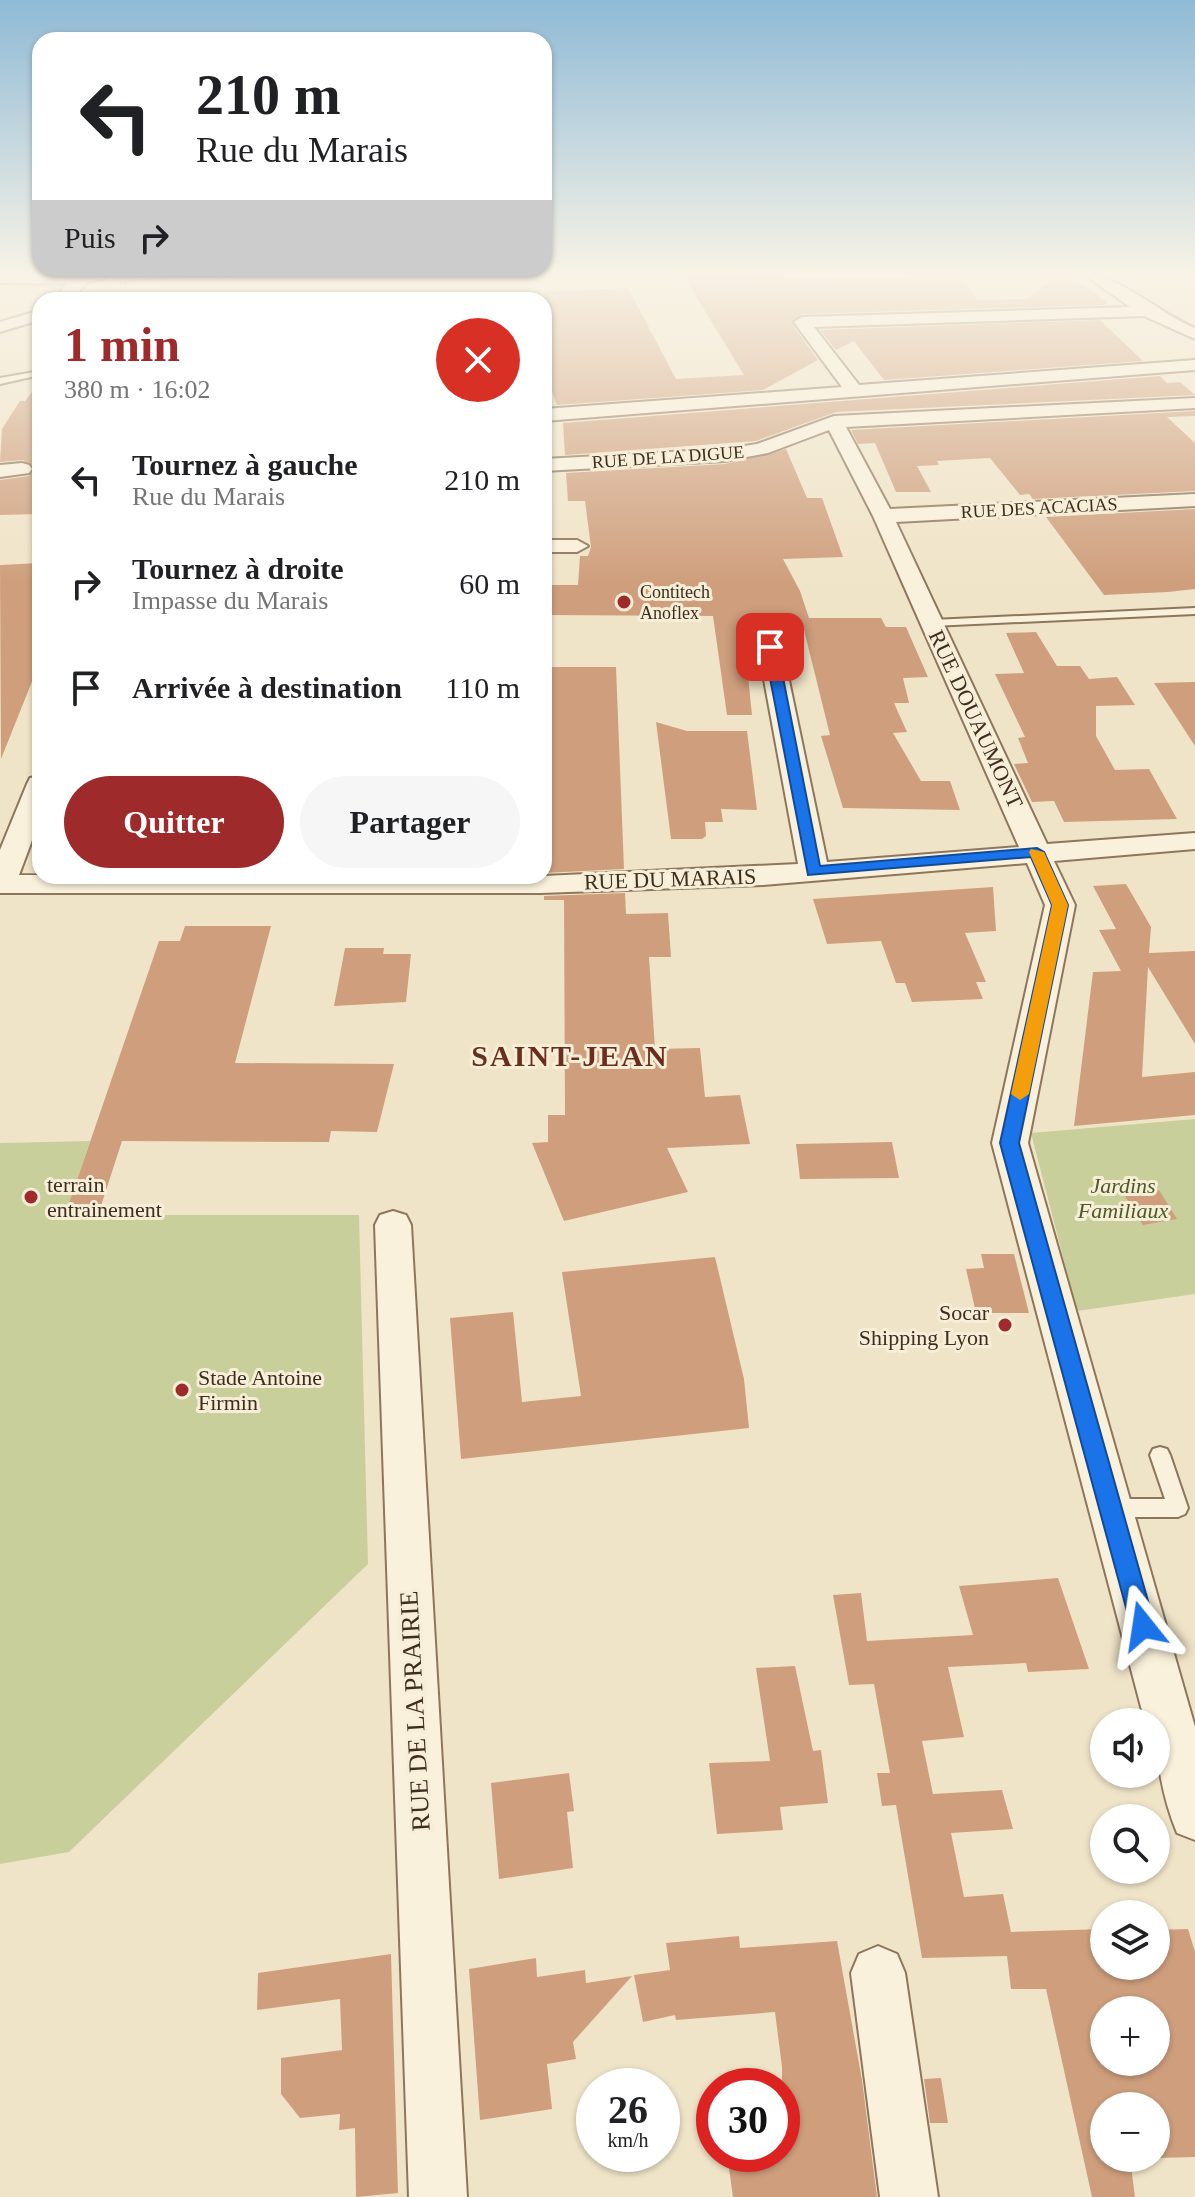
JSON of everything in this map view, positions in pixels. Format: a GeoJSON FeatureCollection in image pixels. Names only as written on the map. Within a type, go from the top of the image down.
{"type":"FeatureCollection","features":[{"type":"Feature","properties":{"kind":"street"},"geometry":{"type":"LineString","coordinates":[[844,378],[854,391]]}},
{"type":"Feature","properties":{"kind":"street"},"geometry":{"type":"LineString","coordinates":[[552,414],[1031,378]]}},
{"type":"Feature","properties":{"kind":"street","name":"RUE DE LA DIGUE"},"geometry":{"type":"LineString","coordinates":[[552,465],[725,455],[761,449],[834,422],[1195,403]]}},
{"type":"Feature","properties":{"kind":"street","name":"RUE DOUAUMONT"},"geometry":{"type":"LineString","coordinates":[[834,422],[883,516],[1060,905],[1010,1143],[1195,1815]]}},
{"type":"Feature","properties":{"kind":"street"},"geometry":{"type":"LineString","coordinates":[[0,471],[22,469]]}},
{"type":"Feature","properties":{"kind":"street","name":"RUE DES ACACIAS"},"geometry":{"type":"LineString","coordinates":[[883,516],[1195,500]]}},
{"type":"Feature","properties":{"kind":"street"},"geometry":{"type":"LineString","coordinates":[[552,546],[577,546]]}},
{"type":"Feature","properties":{"kind":"street"},"geometry":{"type":"LineString","coordinates":[[770,647],[814,871]]}},
{"type":"Feature","properties":{"kind":"street"},"geometry":{"type":"LineString","coordinates":[[0,884],[32,804]]}},
{"type":"Feature","properties":{"kind":"street","name":"RUE DU MARAIS"},"geometry":{"type":"LineString","coordinates":[[552,883],[814,871],[1195,841]]}},
{"type":"Feature","properties":{"kind":"street","name":"RUE DU MARAIS"},"geometry":{"type":"LineString","coordinates":[[0,884],[541,884]]}},
{"type":"Feature","properties":{"kind":"street","name":"RUE DE LA PRAIRIE"},"geometry":{"type":"LineString","coordinates":[[393,1225],[438,2197]]}},
{"type":"Feature","properties":{"kind":"street"},"geometry":{"type":"LineString","coordinates":[[878,1973],[909,2197]]}},
{"type":"Feature","properties":{"kind":"lane"},"geometry":{"type":"LineString","coordinates":[[932,623],[1195,611]]}},
{"type":"Feature","properties":{"kind":"lane"},"geometry":{"type":"LineString","coordinates":[[1111,1508],[1178,1508],[1160,1455]]}},
{"type":"Feature","properties":{"kind":"green space","name":"Jardins Familiaux"},"geometry":{"type":"Polygon","coordinates":[[[1195,1119],[1195,1294],[1077,1311],[1031,1133],[1195,1119]]]}},
{"type":"Feature","properties":{"kind":"green space","name":"Stade Antoine Firmin"},"geometry":{"type":"Polygon","coordinates":[[[90,1141],[66,1215],[359,1215],[368,1564],[69,1852],[0,1864],[0,1143],[90,1141]]]}},
{"type":"Feature","properties":{"kind":"building"},"geometry":{"type":"Polygon","coordinates":[[[552,378],[786,378],[763,390],[557,405],[552,392],[552,378]]]}},
{"type":"Feature","properties":{"kind":"building"},"geometry":{"type":"Polygon","coordinates":[[[882,378],[918,378],[884,380],[882,378]]]}},
{"type":"Feature","properties":{"kind":"building"},"geometry":{"type":"Polygon","coordinates":[[[1141,378],[1162,378],[1167,383],[1180,382],[1195,395],[836,412],[756,441],[565,455],[563,423],[1141,378]]]}},
{"type":"Feature","properties":{"kind":"building"},"geometry":{"type":"Polygon","coordinates":[[[32,392],[32,467],[23,460],[0,462],[2,429],[20,401],[25,401],[32,392]]]}},
{"type":"Feature","properties":{"kind":"building"},"geometry":{"type":"Polygon","coordinates":[[[1195,411],[1195,416],[1167,417],[1195,443],[1195,491],[1033,499],[1029,494],[1020,495],[990,458],[937,461],[939,465],[917,466],[931,492],[896,492],[875,443],[858,444],[851,430],[1195,411]]]}},
{"type":"Feature","properties":{"kind":"building"},"geometry":{"type":"Polygon","coordinates":[[[786,449],[807,498],[822,498],[843,557],[783,559],[800,591],[809,618],[881,618],[886,627],[906,627],[928,677],[903,678],[909,703],[894,703],[907,732],[893,733],[921,781],[950,781],[960,810],[843,808],[821,736],[830,735],[803,626],[743,627],[752,715],[727,715],[713,616],[552,615],[552,585],[578,585],[580,556],[588,556],[591,547],[585,501],[568,501],[566,473],[725,464],[786,449]]]}},
{"type":"Feature","properties":{"kind":"building"},"geometry":{"type":"Polygon","coordinates":[[[32,472],[32,514],[0,515],[0,480],[29,476],[32,472]]]}},
{"type":"Feature","properties":{"kind":"building"},"geometry":{"type":"Polygon","coordinates":[[[1195,509],[1195,589],[1168,592],[1104,595],[1046,517],[1195,509]]]}},
{"type":"Feature","properties":{"kind":"building"},"geometry":{"type":"Polygon","coordinates":[[[32,563],[32,682],[1,759],[0,565],[32,563]]]}},
{"type":"Feature","properties":{"kind":"building"},"geometry":{"type":"Polygon","coordinates":[[[1036,632],[1057,666],[1080,666],[1089,679],[1117,677],[1135,705],[1096,706],[1096,736],[1115,770],[1149,769],[1177,819],[1064,822],[1054,801],[1032,802],[1014,764],[1028,763],[1018,738],[1025,737],[995,674],[1024,673],[1006,633],[1036,632]]]}},
{"type":"Feature","properties":{"kind":"building"},"geometry":{"type":"Polygon","coordinates":[[[552,667],[616,667],[624,869],[552,873],[552,667]]]}},
{"type":"Feature","properties":{"kind":"building"},"geometry":{"type":"Polygon","coordinates":[[[1195,682],[1195,746],[1154,683],[1195,682]]]}},
{"type":"Feature","properties":{"kind":"building"},"geometry":{"type":"Polygon","coordinates":[[[656,722],[687,731],[747,731],[757,810],[721,809],[723,822],[705,822],[706,836],[702,839],[671,839],[656,722]]]}},
{"type":"Feature","properties":{"kind":"building"},"geometry":{"type":"Polygon","coordinates":[[[1126,884],[1151,927],[1149,953],[1195,951],[1195,1044],[1148,967],[1142,1077],[1195,1072],[1195,1115],[1074,1126],[1093,972],[1121,971],[1099,930],[1116,929],[1093,886],[1126,884]]]}},
{"type":"Feature","properties":{"kind":"building"},"geometry":{"type":"Polygon","coordinates":[[[993,887],[996,931],[965,933],[986,982],[976,982],[983,999],[912,1002],[905,983],[896,983],[881,941],[827,944],[813,899],[993,887]]]}},
{"type":"Feature","properties":{"kind":"building"},"geometry":{"type":"Polygon","coordinates":[[[625,893],[626,914],[668,913],[671,957],[649,957],[655,1049],[700,1048],[705,1097],[740,1095],[750,1144],[667,1148],[688,1192],[564,1221],[532,1143],[548,1142],[548,1115],[565,1115],[564,900],[544,900],[544,896],[625,893]]]}},
{"type":"Feature","properties":{"kind":"building"},"geometry":{"type":"Polygon","coordinates":[[[185,926],[271,926],[235,1063],[394,1064],[377,1132],[331,1131],[329,1142],[122,1141],[98,1215],[65,1215],[159,941],[180,941],[185,926]]]}},
{"type":"Feature","properties":{"kind":"building"},"geometry":{"type":"Polygon","coordinates":[[[345,948],[384,948],[383,954],[411,954],[406,1002],[334,1006],[345,948]]]}},
{"type":"Feature","properties":{"kind":"building"},"geometry":{"type":"Polygon","coordinates":[[[892,1142],[899,1178],[800,1179],[796,1144],[892,1142]]]}},
{"type":"Feature","properties":{"kind":"building"},"geometry":{"type":"Polygon","coordinates":[[[1159,1190],[1177,1219],[1143,1225],[1125,1196],[1159,1190]]]}},
{"type":"Feature","properties":{"kind":"building"},"geometry":{"type":"Polygon","coordinates":[[[981,1254],[1014,1254],[1029,1313],[976,1313],[966,1269],[984,1268],[981,1254]]]}},
{"type":"Feature","properties":{"kind":"building"},"geometry":{"type":"Polygon","coordinates":[[[715,1257],[744,1379],[749,1428],[461,1459],[450,1318],[513,1312],[522,1402],[581,1396],[562,1272],[715,1257]]]}},
{"type":"Feature","properties":{"kind":"building"},"geometry":{"type":"Polygon","coordinates":[[[1058,1578],[1089,1669],[1028,1672],[1026,1663],[948,1667],[964,1737],[922,1741],[933,1794],[1002,1790],[1013,1829],[951,1833],[964,1897],[1003,1894],[1011,1932],[1090,1929],[1090,1980],[1170,1980],[1170,1930],[1188,1929],[1195,1952],[1195,2157],[1170,2158],[1170,2092],[1090,2092],[1090,2172],[1132,2172],[1135,2197],[1092,2197],[1046,1989],[1011,1989],[1007,1956],[922,1958],[896,1805],[882,1806],[877,1773],[890,1773],[874,1684],[849,1685],[833,1595],[861,1593],[867,1641],[973,1635],[959,1586],[1058,1578]]]}},
{"type":"Feature","properties":{"kind":"building"},"geometry":{"type":"Polygon","coordinates":[[[795,1666],[813,1751],[821,1750],[828,1803],[780,1807],[783,1830],[717,1834],[709,1763],[770,1761],[756,1668],[795,1666]]]}},
{"type":"Feature","properties":{"kind":"building"},"geometry":{"type":"Polygon","coordinates":[[[569,1773],[574,1811],[567,1812],[573,1868],[499,1879],[491,1783],[569,1773]]]}},
{"type":"Feature","properties":{"kind":"building"},"geometry":{"type":"Polygon","coordinates":[[[739,1936],[740,1948],[837,1941],[862,2080],[877,2197],[733,2197],[730,2172],[800,2172],[800,2068],[782,2068],[775,2012],[676,2020],[675,2015],[643,2022],[634,1975],[670,1970],[666,1943],[739,1936]]]}},
{"type":"Feature","properties":{"kind":"building"},"geometry":{"type":"Polygon","coordinates":[[[391,1954],[398,2193],[356,2197],[355,2128],[339,2130],[340,2114],[300,2118],[281,2094],[281,2058],[342,2050],[340,1999],[257,2010],[258,1973],[391,1954]]]}},
{"type":"Feature","properties":{"kind":"building"},"geometry":{"type":"Polygon","coordinates":[[[536,1958],[537,1977],[585,1970],[586,1983],[632,1976],[573,2042],[576,2059],[547,2064],[552,2109],[480,2120],[469,1969],[536,1958]]]}},
{"type":"Feature","properties":{"kind":"building"},"geometry":{"type":"Polygon","coordinates":[[[941,2078],[948,2123],[930,2123],[924,2079],[941,2078]]]}},
{"type":"Feature","properties":{"kind":"slow traffic"},"geometry":{"type":"LineString","coordinates":[[1020,1094],[1060,905],[1037,852]]}},
{"type":"Feature","properties":{"kind":"place","name":"Contitech Anoflex"},"geometry":{"type":"Point","coordinates":[624,602]}},
{"type":"Feature","properties":{"kind":"place","name":"terrain entrainement"},"geometry":{"type":"Point","coordinates":[31,1197]}},
{"type":"Feature","properties":{"kind":"place","name":"Socar Shipping Lyon"},"geometry":{"type":"Point","coordinates":[1005,1325]}},
{"type":"Feature","properties":{"kind":"place","name":"Stade Antoine Firmin"},"geometry":{"type":"Point","coordinates":[182,1390]}},
{"type":"Feature","properties":{"kind":"district","name":"SAINT-JEAN"},"geometry":{"type":"Point","coordinates":[570,1055]}},
{"type":"Feature","properties":{"kind":"route"},"geometry":{"type":"LineString","coordinates":[[770,647],[814,871],[1037,852],[1060,905],[1010,1143],[1143,1626]]}}]}
